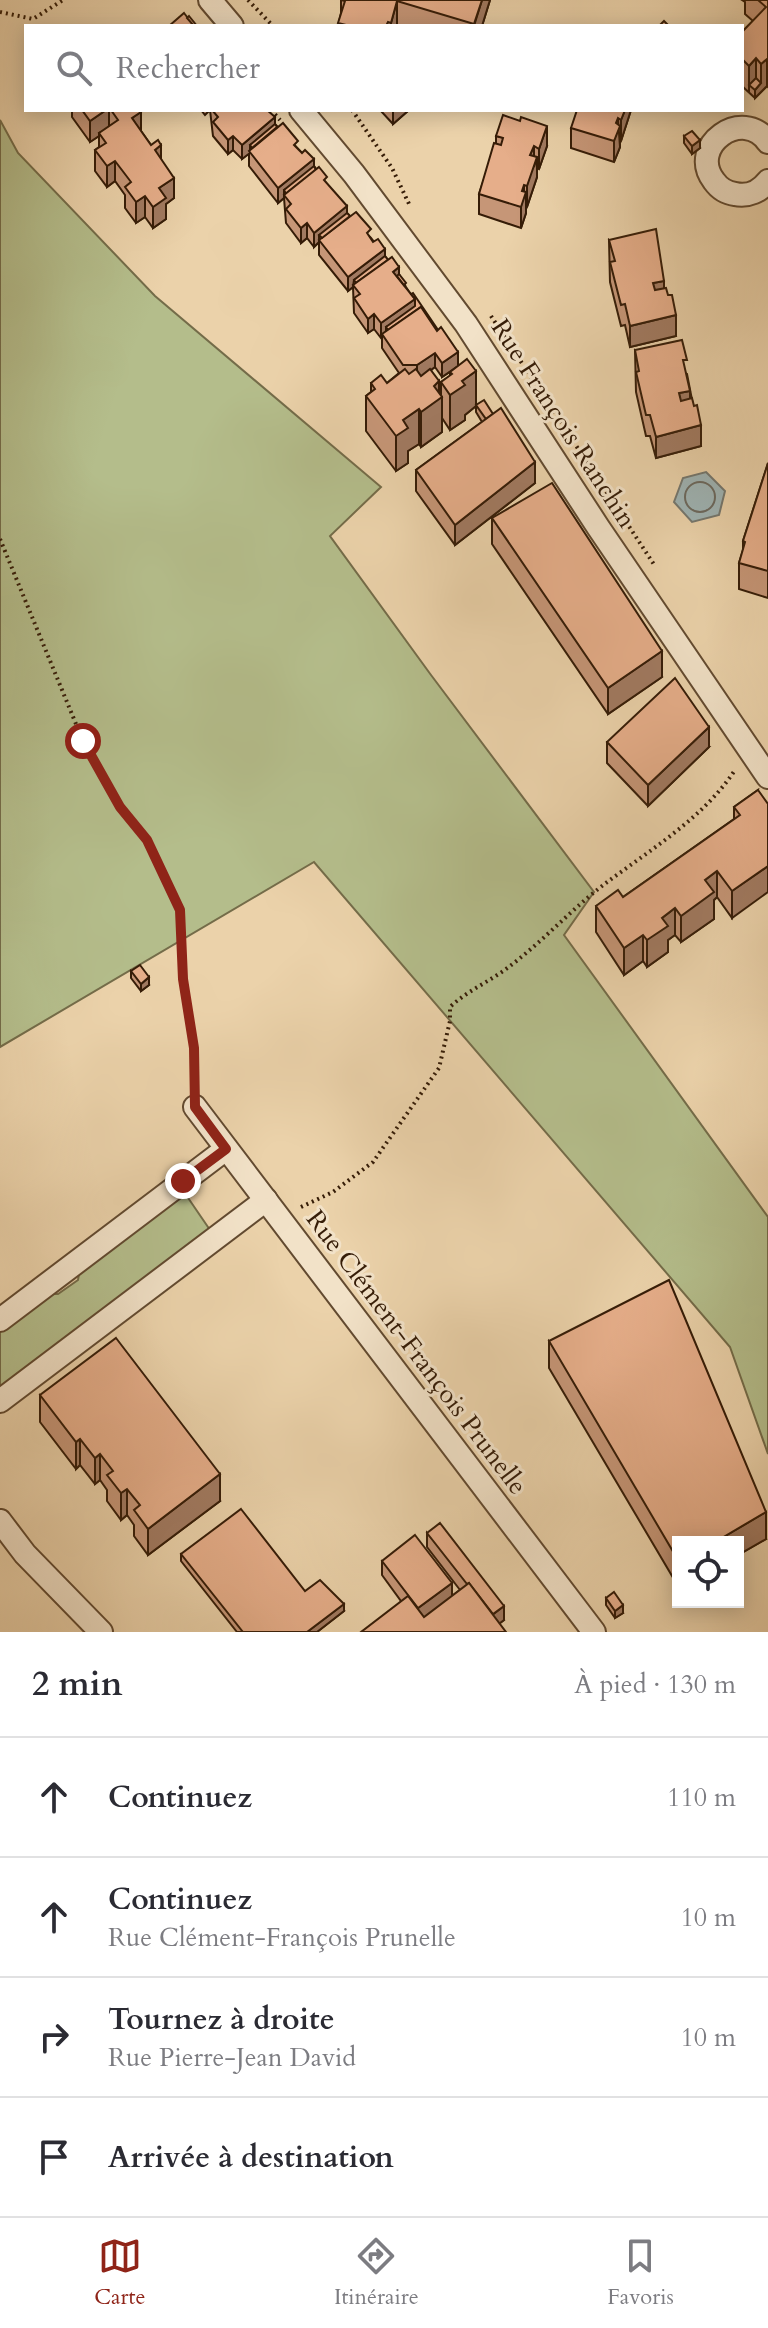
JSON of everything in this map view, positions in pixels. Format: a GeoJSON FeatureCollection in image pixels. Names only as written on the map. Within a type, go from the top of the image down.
{"type":"FeatureCollection","features":[{"type":"Feature","properties":{"kind":"street"},"geometry":{"type":"LineString","coordinates":[[210,0],[230,24]]}},
{"type":"Feature","properties":{"kind":"street","name":"Rue François Ranchin"},"geometry":{"type":"LineString","coordinates":[[303,112],[369,194],[466,324],[598,527],[768,777]]}},
{"type":"Feature","properties":{"kind":"street"},"geometry":{"type":"LineString","coordinates":[[768,142],[755,131],[735,128],[716,138],[707,157],[711,177],[726,192],[747,194],[757,191],[768,181]]}},
{"type":"Feature","properties":{"kind":"street","name":"Rue Clément-François Prunelle"},"geometry":{"type":"LineString","coordinates":[[195,1107],[594,1632]]}},
{"type":"Feature","properties":{"kind":"street"},"geometry":{"type":"LineString","coordinates":[[0,1320],[226,1149]]}},
{"type":"Feature","properties":{"kind":"street"},"geometry":{"type":"LineString","coordinates":[[0,1401],[273,1209]]}},
{"type":"Feature","properties":{"kind":"street"},"geometry":{"type":"LineString","coordinates":[[0,1521],[25,1554],[101,1632]]}},
{"type":"Feature","properties":{"kind":"path"},"geometry":{"type":"LineString","coordinates":[[0,12],[33,19],[63,0]]}},
{"type":"Feature","properties":{"kind":"path"},"geometry":{"type":"LineString","coordinates":[[248,0],[271,24]]}},
{"type":"Feature","properties":{"kind":"path"},"geometry":{"type":"LineString","coordinates":[[0,539],[83,741],[120,807],[147,840],[180,910],[183,979],[194,1048],[195,1107]]}},
{"type":"Feature","properties":{"kind":"path"},"geometry":{"type":"LineString","coordinates":[[273,1209],[333,1192],[373,1162],[439,1068],[450,1021],[450,1007],[463,994],[508,968],[602,886],[639,862],[724,787],[735,769]]}},
{"type":"Feature","properties":{"kind":"green space"},"geometry":{"type":"Polygon","coordinates":[[[0,120],[18,153],[155,296],[381,487],[330,536],[594,892],[564,935],[768,1217],[768,1454],[730,1347],[314,862],[0,1047],[0,120]]]}},
{"type":"Feature","properties":{"kind":"green space"},"geometry":{"type":"Polygon","coordinates":[[[182,1189],[210,1230],[0,1389],[0,1330],[47,1294],[58,1294],[78,1280],[80,1268],[182,1189]]]}},
{"type":"Feature","properties":{"kind":"water"},"geometry":{"type":"Polygon","coordinates":[[[706,472],[725,491],[719,515],[692,522],[674,502],[683,478],[706,472]]]}},
{"type":"Feature","properties":{"kind":"building"},"geometry":{"type":"Polygon","coordinates":[[[341,0],[482,0],[474,24],[397,1],[391,23],[342,24],[338,23],[345,1],[341,0]]]}},
{"type":"Feature","properties":{"kind":"building"},"geometry":{"type":"Polygon","coordinates":[[[758,0],[768,0],[768,61],[761,64],[756,58],[749,66],[744,61],[744,30],[766,7],[758,0]]]}},
{"type":"Feature","properties":{"kind":"building"},"geometry":{"type":"Polygon","coordinates":[[[184,13],[192,24],[171,24],[184,13]]]}},
{"type":"Feature","properties":{"kind":"building"},"geometry":{"type":"Polygon","coordinates":[[[756,78],[761,83],[755,90],[749,85],[756,78]]]}},
{"type":"Feature","properties":{"kind":"building"},"geometry":{"type":"Polygon","coordinates":[[[83,112],[103,112],[90,121],[83,112]]]}},
{"type":"Feature","properties":{"kind":"building"},"geometry":{"type":"Polygon","coordinates":[[[112,112],[141,112],[132,118],[151,145],[158,140],[161,145],[155,150],[174,178],[159,188],[166,198],[153,207],[145,196],[136,202],[125,187],[131,182],[115,161],[107,166],[95,150],[106,143],[99,133],[118,120],[112,112]]]}},
{"type":"Feature","properties":{"kind":"building"},"geometry":{"type":"Polygon","coordinates":[[[214,112],[269,112],[275,117],[242,145],[233,136],[228,140],[213,122],[218,117],[214,112]]]}},
{"type":"Feature","properties":{"kind":"building"},"geometry":{"type":"Polygon","coordinates":[[[576,112],[624,112],[616,123],[620,126],[614,141],[571,128],[576,112]]]}},
{"type":"Feature","properties":{"kind":"building"},"geometry":{"type":"Polygon","coordinates":[[[503,115],[520,121],[521,117],[547,126],[539,149],[534,146],[530,155],[537,157],[527,186],[524,185],[522,191],[526,192],[521,207],[479,194],[494,143],[501,145],[503,138],[496,136],[503,115]]]}},
{"type":"Feature","properties":{"kind":"building"},"geometry":{"type":"Polygon","coordinates":[[[283,123],[298,141],[294,145],[314,159],[278,188],[249,151],[283,123]]]}},
{"type":"Feature","properties":{"kind":"building"},"geometry":{"type":"Polygon","coordinates":[[[275,124],[277,127],[252,148],[250,145],[275,124]]]}},
{"type":"Feature","properties":{"kind":"building"},"geometry":{"type":"Polygon","coordinates":[[[692,131],[700,140],[692,146],[684,136],[692,131]]]}},
{"type":"Feature","properties":{"kind":"building"},"geometry":{"type":"Polygon","coordinates":[[[314,166],[316,170],[286,194],[284,190],[314,166]]]}},
{"type":"Feature","properties":{"kind":"building"},"geometry":{"type":"Polygon","coordinates":[[[319,167],[327,177],[324,180],[347,206],[314,233],[307,223],[301,228],[286,209],[291,204],[284,195],[319,167]]]}},
{"type":"Feature","properties":{"kind":"building"},"geometry":{"type":"Polygon","coordinates":[[[356,212],[371,229],[367,233],[373,242],[378,239],[385,249],[348,277],[319,240],[356,212]]]}},
{"type":"Feature","properties":{"kind":"building"},"geometry":{"type":"Polygon","coordinates":[[[347,213],[350,216],[322,238],[319,235],[347,213]]]}},
{"type":"Feature","properties":{"kind":"building"},"geometry":{"type":"Polygon","coordinates":[[[656,229],[664,281],[653,283],[655,290],[666,288],[668,295],[672,295],[676,315],[630,326],[610,262],[615,261],[609,240],[656,229]]]}},
{"type":"Feature","properties":{"kind":"building"},"geometry":{"type":"Polygon","coordinates":[[[385,256],[388,260],[356,283],[354,280],[385,256]]]}},
{"type":"Feature","properties":{"kind":"building"},"geometry":{"type":"Polygon","coordinates":[[[392,257],[399,267],[393,272],[415,299],[381,323],[374,314],[368,319],[354,298],[360,294],[353,285],[392,257]]]}},
{"type":"Feature","properties":{"kind":"building"},"geometry":{"type":"Polygon","coordinates":[[[413,293],[437,331],[421,307],[388,330],[386,327],[415,306],[413,293]]]}},
{"type":"Feature","properties":{"kind":"building"},"geometry":{"type":"Polygon","coordinates":[[[421,307],[437,331],[441,327],[458,352],[442,363],[435,353],[417,365],[403,365],[382,334],[421,307]]]}},
{"type":"Feature","properties":{"kind":"building"},"geometry":{"type":"Polygon","coordinates":[[[682,340],[690,391],[679,393],[681,401],[692,398],[694,406],[697,405],[701,425],[656,437],[650,415],[646,415],[636,372],[639,371],[635,350],[682,340]]]}},
{"type":"Feature","properties":{"kind":"building"},"geometry":{"type":"Polygon","coordinates":[[[467,359],[476,371],[462,381],[465,385],[450,395],[441,382],[467,359]]]}},
{"type":"Feature","properties":{"kind":"building"},"geometry":{"type":"Polygon","coordinates":[[[405,369],[409,374],[416,369],[421,376],[430,369],[439,381],[434,386],[442,397],[403,420],[408,428],[396,436],[366,396],[375,389],[371,383],[381,375],[387,383],[405,369]]]}},
{"type":"Feature","properties":{"kind":"building"},"geometry":{"type":"Polygon","coordinates":[[[484,400],[493,414],[486,419],[476,405],[484,400]]]}},
{"type":"Feature","properties":{"kind":"building"},"geometry":{"type":"Polygon","coordinates":[[[501,408],[535,462],[455,525],[416,470],[501,408]]]}},
{"type":"Feature","properties":{"kind":"building"},"geometry":{"type":"Polygon","coordinates":[[[768,463],[768,571],[739,563],[768,463]]]}},
{"type":"Feature","properties":{"kind":"building"},"geometry":{"type":"Polygon","coordinates":[[[552,483],[662,651],[608,688],[492,518],[552,483]]]}},
{"type":"Feature","properties":{"kind":"building"},"geometry":{"type":"Polygon","coordinates":[[[675,678],[709,727],[648,785],[607,742],[675,678]]]}},
{"type":"Feature","properties":{"kind":"building"},"geometry":{"type":"Polygon","coordinates":[[[758,790],[768,804],[768,866],[732,891],[717,871],[705,880],[714,892],[681,916],[675,908],[662,918],[668,926],[647,940],[643,935],[624,948],[596,906],[618,890],[623,897],[740,815],[734,807],[758,790]]]}},
{"type":"Feature","properties":{"kind":"building"},"geometry":{"type":"Polygon","coordinates":[[[140,965],[149,977],[141,984],[131,971],[140,965]]]}},
{"type":"Feature","properties":{"kind":"building"},"geometry":{"type":"Polygon","coordinates":[[[669,1280],[766,1512],[725,1536],[672,1536],[672,1550],[549,1341],[669,1280]]]}},
{"type":"Feature","properties":{"kind":"building"},"geometry":{"type":"Polygon","coordinates":[[[116,1338],[220,1474],[148,1529],[134,1510],[140,1505],[127,1489],[121,1493],[107,1475],[113,1471],[100,1454],[95,1458],[80,1439],[76,1442],[40,1395],[116,1338]]]}},
{"type":"Feature","properties":{"kind":"building"},"geometry":{"type":"Polygon","coordinates":[[[241,1509],[305,1591],[320,1580],[344,1604],[307,1632],[243,1632],[181,1554],[241,1509]]]}},
{"type":"Feature","properties":{"kind":"building"},"geometry":{"type":"Polygon","coordinates":[[[440,1523],[504,1606],[493,1614],[427,1533],[440,1523]]]}},
{"type":"Feature","properties":{"kind":"building"},"geometry":{"type":"Polygon","coordinates":[[[415,1535],[452,1583],[418,1608],[382,1561],[415,1535]]]}},
{"type":"Feature","properties":{"kind":"building"},"geometry":{"type":"Polygon","coordinates":[[[469,1583],[506,1632],[361,1632],[408,1596],[424,1617],[469,1583]]]}},
{"type":"Feature","properties":{"kind":"building"},"geometry":{"type":"Polygon","coordinates":[[[614,1592],[623,1605],[615,1611],[606,1598],[614,1592]]]}},
{"type":"Feature","properties":{"kind":"route"},"geometry":{"type":"LineString","coordinates":[[83,741],[120,807],[147,840],[180,910],[183,979],[194,1048],[195,1107],[226,1149],[183,1181]]}}]}
